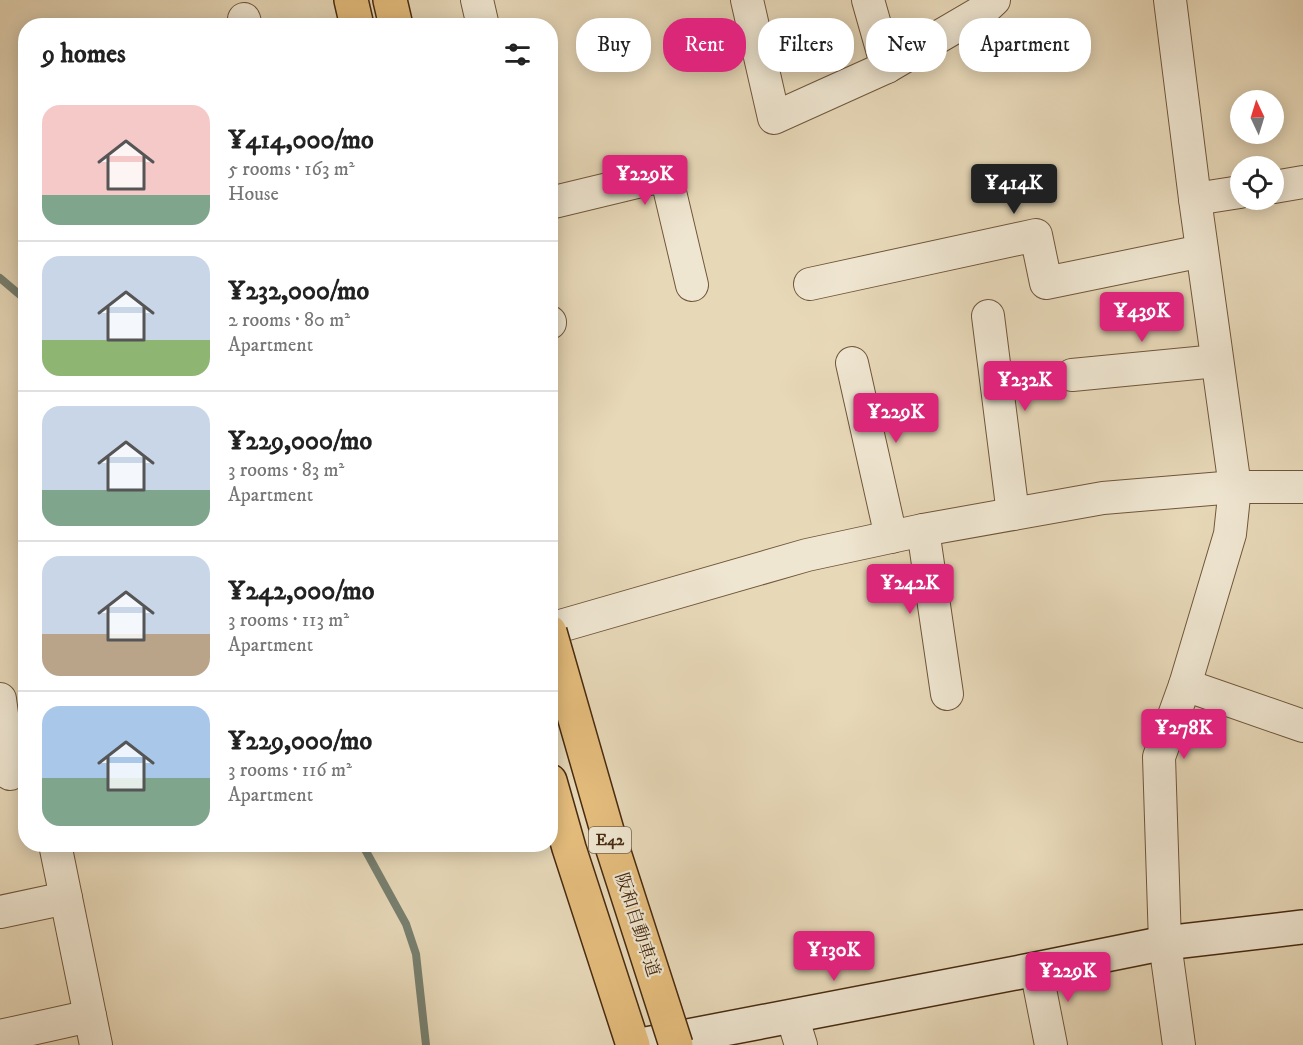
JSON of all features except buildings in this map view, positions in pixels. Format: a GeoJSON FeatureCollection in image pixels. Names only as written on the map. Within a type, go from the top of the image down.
{"type":"FeatureCollection","features":[{"type":"Feature","properties":{"kind":"highway"},"geometry":{"type":"LineString","coordinates":[[351,0],[355,18]]}},
{"type":"Feature","properties":{"kind":"highway"},"geometry":{"type":"LineString","coordinates":[[390,0],[394,18]]}},
{"type":"Feature","properties":{"kind":"highway","name":"阪和自動車道"},"geometry":{"type":"LineString","coordinates":[[558,659],[608,834],[676,1045]]}},
{"type":"Feature","properties":{"kind":"highway","name":"E42"},"geometry":{"type":"LineString","coordinates":[[558,810],[633,1045]]}},
{"type":"Feature","properties":{"kind":"street"},"geometry":{"type":"LineString","coordinates":[[477,0],[481,18]]}},
{"type":"Feature","properties":{"kind":"street"},"geometry":{"type":"LineString","coordinates":[[747,0],[774,118],[876,72]]}},
{"type":"Feature","properties":{"kind":"street"},"geometry":{"type":"LineString","coordinates":[[868,0],[873,18]]}},
{"type":"Feature","properties":{"kind":"street"},"geometry":{"type":"LineString","coordinates":[[947,32],[981,12],[994,0]]}},
{"type":"Feature","properties":{"kind":"street"},"geometry":{"type":"LineString","coordinates":[[1170,0],[1235,487],[1230,534],[1185,685],[1159,757],[1165,943],[1179,1045]]}},
{"type":"Feature","properties":{"kind":"street"},"geometry":{"type":"LineString","coordinates":[[558,200],[666,175],[692,285]]}},
{"type":"Feature","properties":{"kind":"street"},"geometry":{"type":"LineString","coordinates":[[1284,185],[1303,182]]}},
{"type":"Feature","properties":{"kind":"street"},"geometry":{"type":"LineString","coordinates":[[1195,199],[1230,194]]}},
{"type":"Feature","properties":{"kind":"street"},"geometry":{"type":"LineString","coordinates":[[810,284],[1036,236],[1046,283],[1202,251]]}},
{"type":"Feature","properties":{"kind":"street"},"geometry":{"type":"LineString","coordinates":[[988,316],[1013,514]]}},
{"type":"Feature","properties":{"kind":"street"},"geometry":{"type":"LineString","coordinates":[[1072,375],[1217,361]]}},
{"type":"Feature","properties":{"kind":"street"},"geometry":{"type":"LineString","coordinates":[[852,363],[891,537]]}},
{"type":"Feature","properties":{"kind":"street"},"geometry":{"type":"LineString","coordinates":[[558,629],[807,555],[923,530],[1103,498],[1235,487],[1303,487]]}},
{"type":"Feature","properties":{"kind":"street"},"geometry":{"type":"LineString","coordinates":[[923,530],[947,694]]}},
{"type":"Feature","properties":{"kind":"street"},"geometry":{"type":"LineString","coordinates":[[1185,685],[1303,726]]}},
{"type":"Feature","properties":{"kind":"street"},"geometry":{"type":"LineString","coordinates":[[0,699],[12,773]]}},
{"type":"Feature","properties":{"kind":"street"},"geometry":{"type":"LineString","coordinates":[[0,1036],[93,1031],[57,852]]}},
{"type":"Feature","properties":{"kind":"street"},"geometry":{"type":"LineString","coordinates":[[0,912],[66,898]]}},
{"type":"Feature","properties":{"kind":"street"},"geometry":{"type":"LineString","coordinates":[[641,1045],[796,1031],[1036,969],[1165,943],[1303,927]]}},
{"type":"Feature","properties":{"kind":"street"},"geometry":{"type":"LineString","coordinates":[[1036,969],[1051,1045]]}},
{"type":"Feature","properties":{"kind":"waterway"},"geometry":{"type":"LineString","coordinates":[[0,278],[18,293]]}},
{"type":"Feature","properties":{"kind":"waterway"},"geometry":{"type":"LineString","coordinates":[[366,852],[406,924],[416,954],[426,1045]]}}]}
